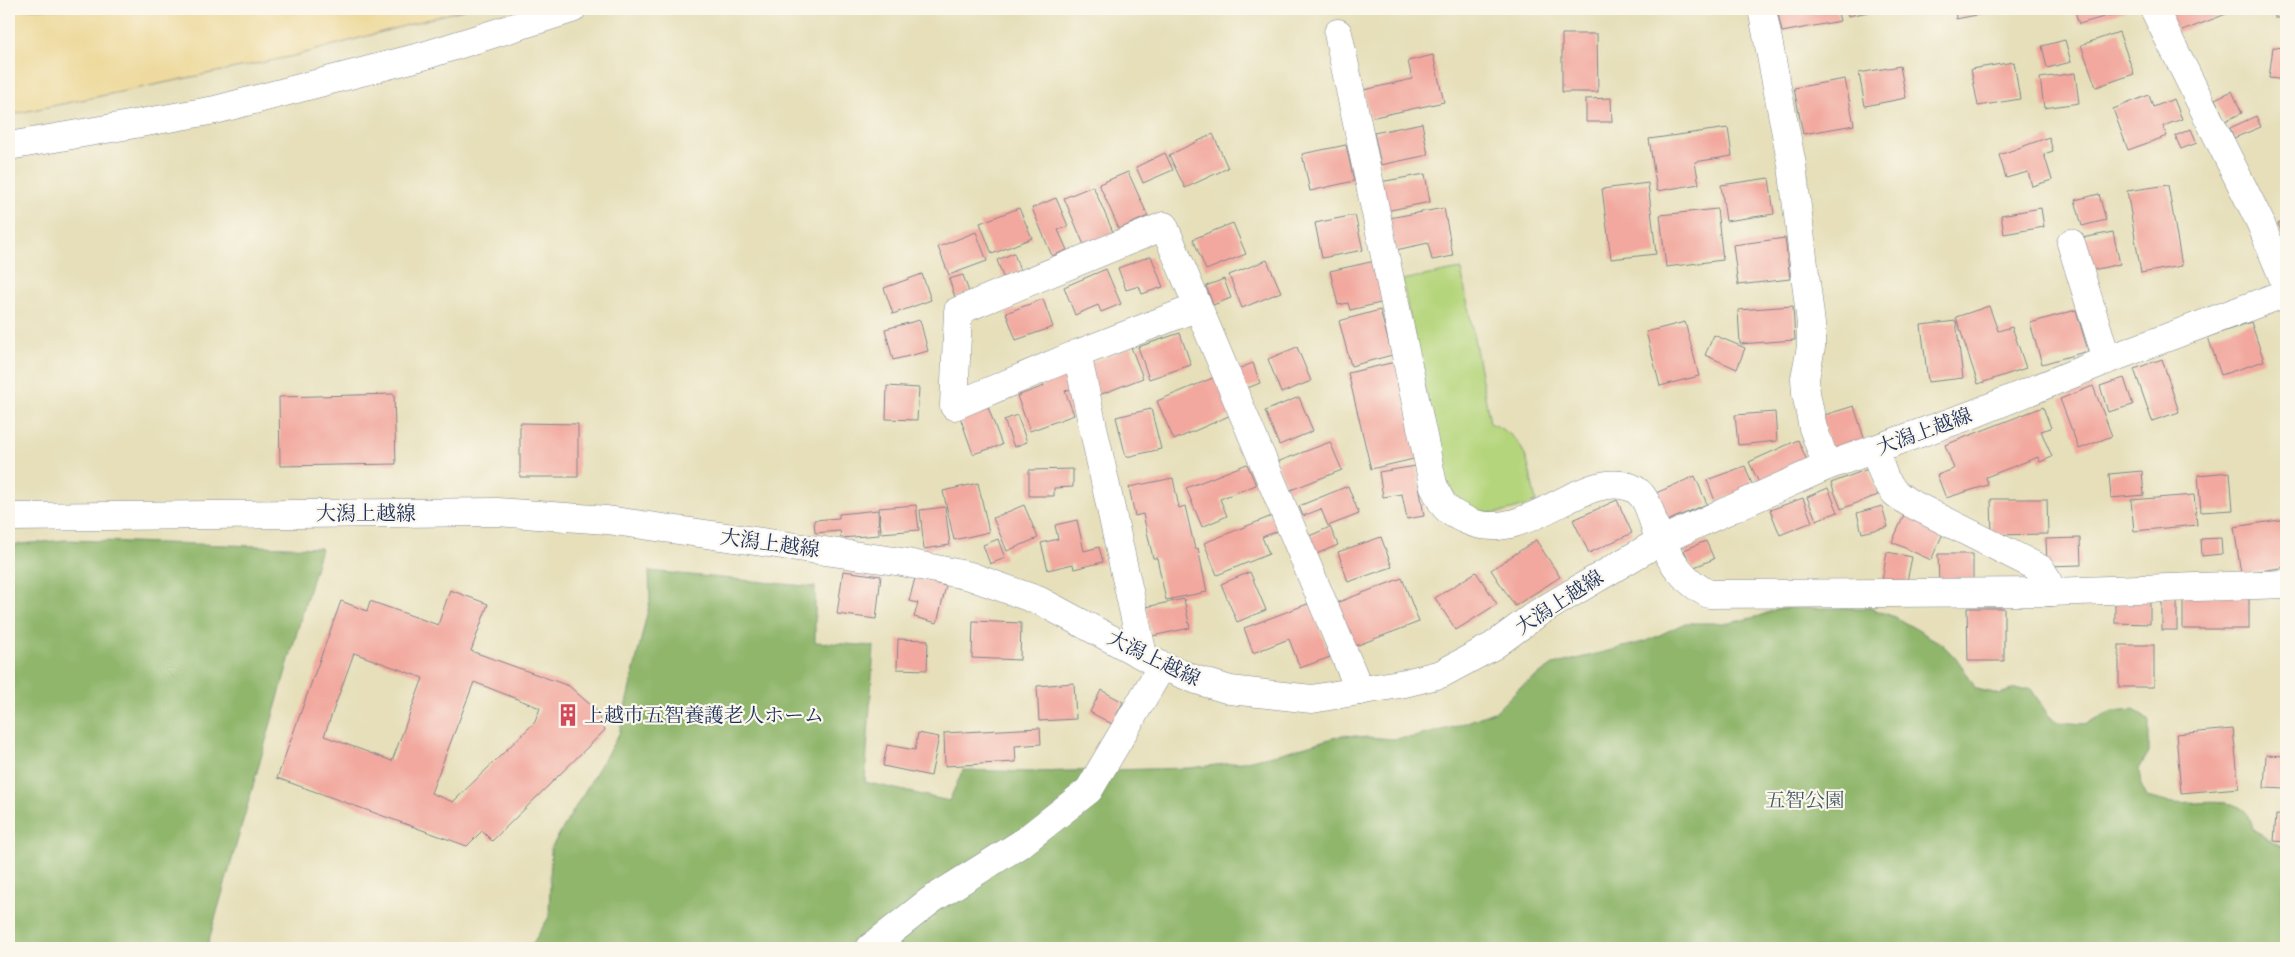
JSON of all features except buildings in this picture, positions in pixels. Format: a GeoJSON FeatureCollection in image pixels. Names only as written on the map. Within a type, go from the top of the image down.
{"type":"FeatureCollection","features":[{"type":"Feature","properties":{"kind":"street"},"geometry":{"type":"LineString","coordinates":[[9,146],[215,110],[423,56],[572,9]]}},
{"type":"Feature","properties":{"kind":"street"},"geometry":{"type":"LineString","coordinates":[[1762,9],[1792,165],[1811,324],[1811,347],[1805,378],[1806,393],[1813,428],[1827,466]]}},
{"type":"Feature","properties":{"kind":"street"},"geometry":{"type":"LineString","coordinates":[[2154,9],[2260,222],[2286,285]]}},
{"type":"Feature","properties":{"kind":"street"},"geometry":{"type":"LineString","coordinates":[[1338,33],[1431,474],[1441,505],[1456,516],[1477,525],[1499,526],[1520,522],[1589,490],[1610,486],[1630,487],[1643,496],[1660,541],[1692,586],[1709,594],[2050,592],[2286,584]]}},
{"type":"Feature","properties":{"kind":"street"},"geometry":{"type":"LineString","coordinates":[[1198,307],[1077,354],[954,406],[958,311],[1164,226],[1360,691]]}},
{"type":"Feature","properties":{"kind":"street"},"geometry":{"type":"LineString","coordinates":[[2070,244],[2107,360]]}},
{"type":"Feature","properties":{"kind":"street","name":"大潟上越線"},"geometry":{"type":"LineString","coordinates":[[9,517],[497,512],[607,520],[902,562],[970,576],[1040,601],[1152,660],[1230,690],[1268,696],[1312,698],[1405,683],[1441,674],[1493,646],[1545,609],[1660,541],[1827,466],[1971,415],[2107,360],[2286,292]]}},
{"type":"Feature","properties":{"kind":"street"},"geometry":{"type":"LineString","coordinates":[[870,948],[930,900],[1022,843],[1089,790],[1152,660],[1077,354]]}},
{"type":"Feature","properties":{"kind":"street"},"geometry":{"type":"LineString","coordinates":[[1874,449],[1885,479],[1895,493],[1938,519],[2040,568],[2047,579],[2050,592]]}},
{"type":"Feature","properties":{"kind":"green space"},"geometry":{"type":"Polygon","coordinates":[[[1461,269],[1490,423],[1513,437],[1520,445],[1528,465],[1536,502],[1496,513],[1485,513],[1475,510],[1455,495],[1444,482],[1402,280],[1461,269]]]}},
{"type":"Feature","properties":{"kind":"green space"},"geometry":{"type":"Polygon","coordinates":[[[66,540],[321,548],[208,948],[9,948],[9,545],[66,540]]]}},
{"type":"Feature","properties":{"kind":"green space","name":"五智公園"},"geometry":{"type":"Polygon","coordinates":[[[649,571],[815,587],[815,642],[874,646],[865,782],[949,801],[963,770],[1029,772],[1190,768],[1242,762],[1282,753],[1343,735],[1392,739],[1414,737],[1454,727],[1496,711],[1518,689],[1553,665],[1647,641],[1685,623],[1729,623],[1760,616],[1779,608],[1870,608],[1895,617],[1942,644],[1960,663],[1976,689],[1999,694],[2015,689],[2031,689],[2049,716],[2058,722],[2085,724],[2112,711],[2134,709],[2149,721],[2149,752],[2139,769],[2141,785],[2147,797],[2164,802],[2182,804],[2214,802],[2235,805],[2243,809],[2249,816],[2254,831],[2286,849],[2286,948],[517,948],[533,943],[549,917],[551,848],[619,734],[650,601],[649,571]]]}},
{"type":"Feature","properties":{"kind":"sand"},"geometry":{"type":"Polygon","coordinates":[[[9,9],[466,9],[294,56],[9,115],[9,9]]]}},
{"type":"Feature","properties":{"kind":"place","name":"上越市五智養護老人ホーム"},"geometry":{"type":"Point","coordinates":[568,715]}}]}
